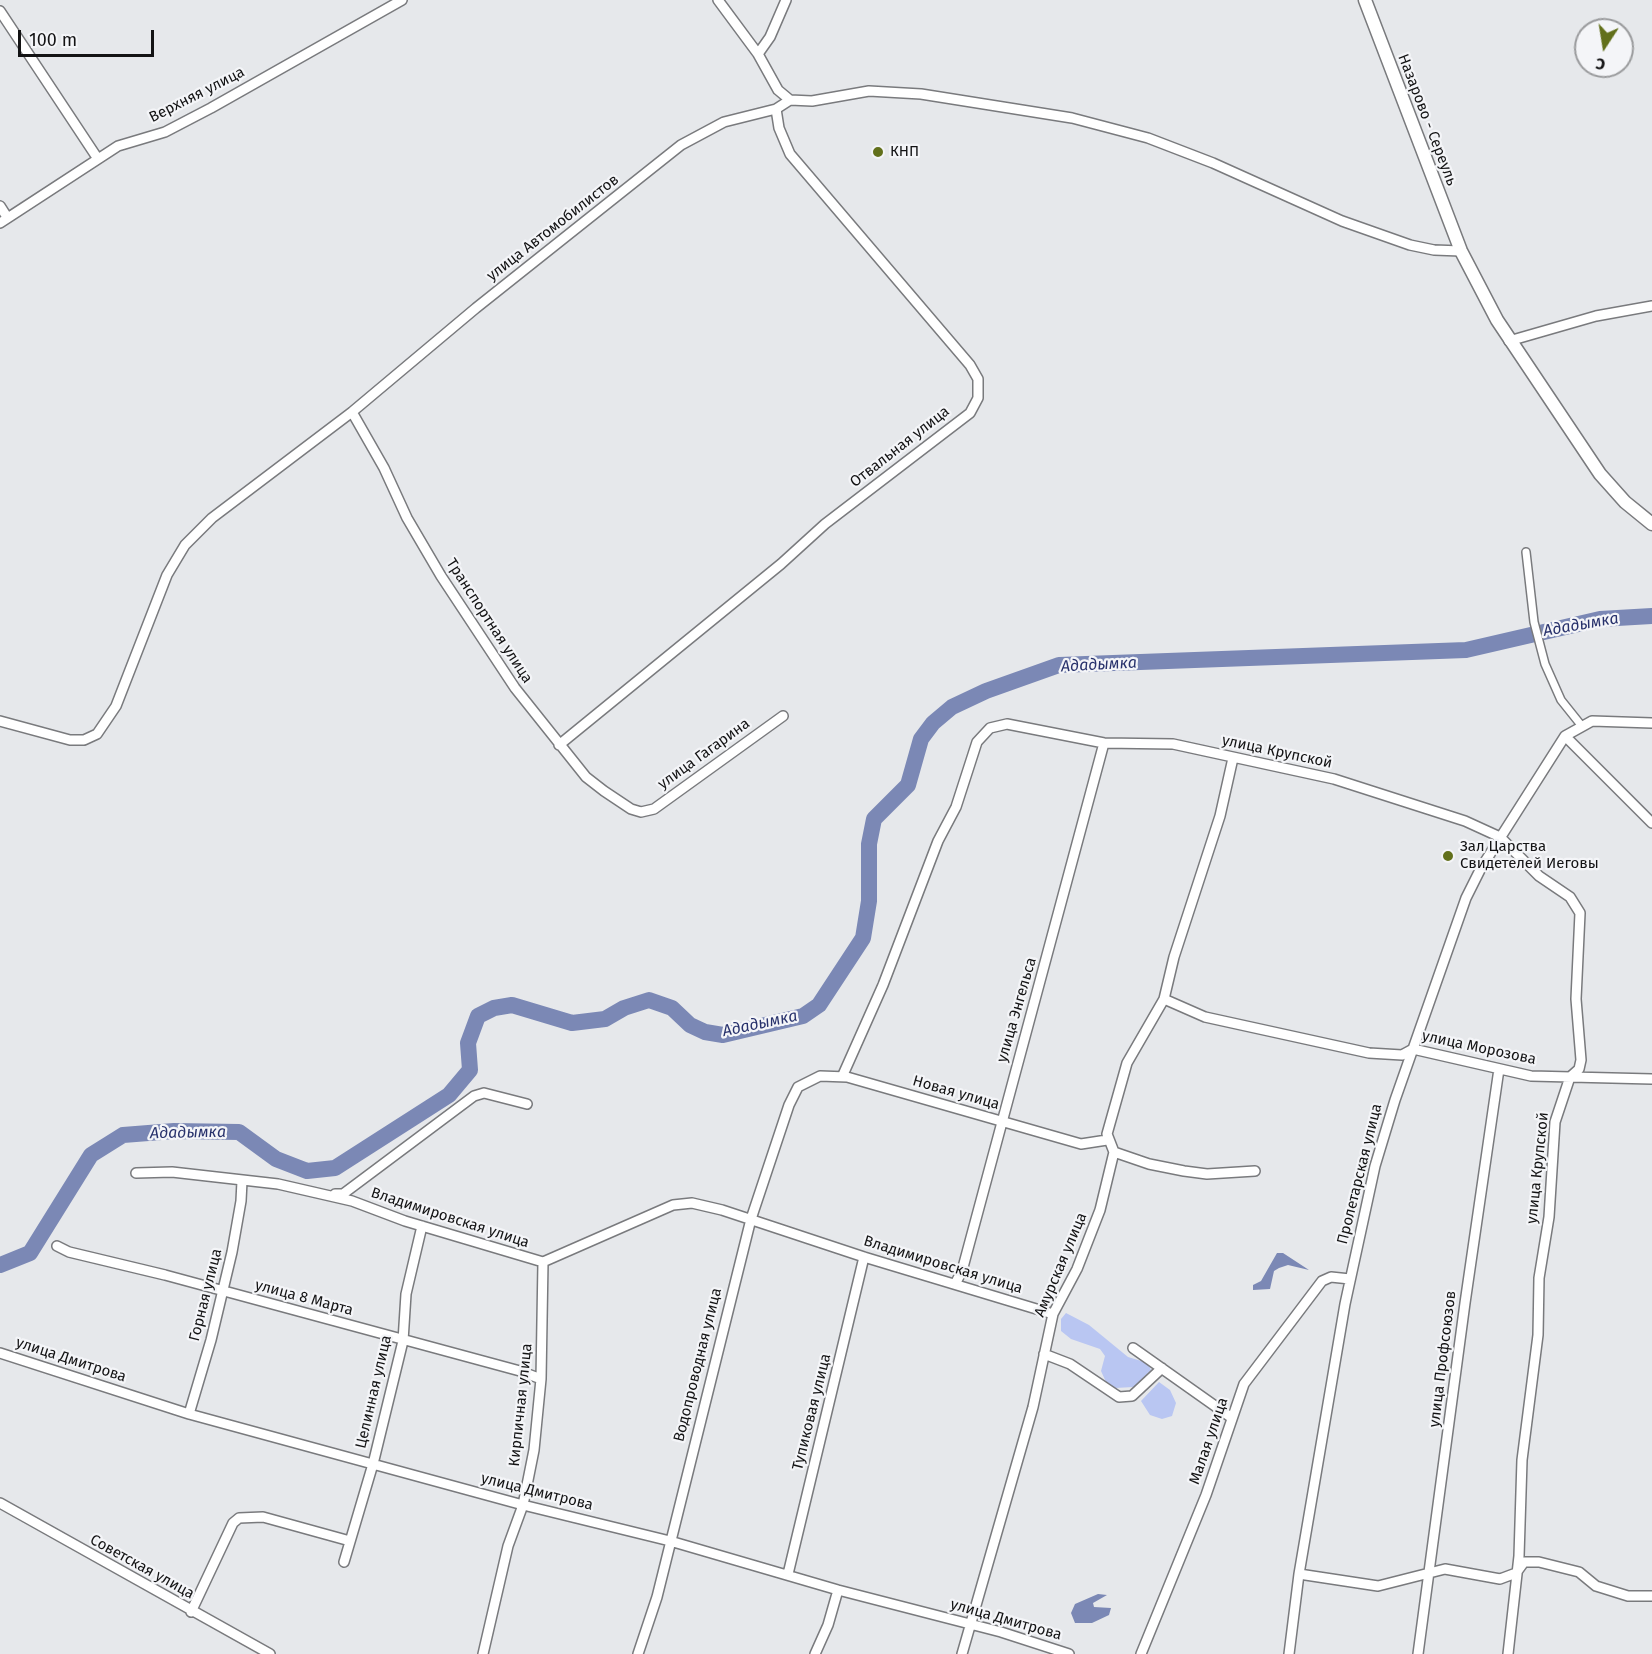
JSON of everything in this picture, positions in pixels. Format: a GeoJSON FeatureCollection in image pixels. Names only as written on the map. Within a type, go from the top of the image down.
{"type":"FeatureCollection","features":[{"type":"Feature","properties":{"kind":"street","name":"Верхняя улица"},"geometry":{"type":"LineString","coordinates":[[4,220],[118,146],[165,132],[402,0]]}},
{"type":"Feature","properties":{"kind":"street"},"geometry":{"type":"LineString","coordinates":[[718,0],[758,54],[778,90],[790,100],[812,101],[869,91],[921,94],[1072,118],[1148,138],[1342,221],[1410,245],[1434,250],[1461,251]]}},
{"type":"Feature","properties":{"kind":"street"},"geometry":{"type":"LineString","coordinates":[[758,54],[770,37],[786,0]]}},
{"type":"Feature","properties":{"kind":"street","name":"Назарово - Сереуль"},"geometry":{"type":"LineString","coordinates":[[1365,0],[1461,251],[1509,341],[1600,474],[1625,502],[1652,524]]}},
{"type":"Feature","properties":{"kind":"street"},"geometry":{"type":"LineString","coordinates":[[0,11],[98,159]]}},
{"type":"Feature","properties":{"kind":"street","name":"улица Автомобилистов"},"geometry":{"type":"LineString","coordinates":[[0,721],[70,740],[84,740],[97,734],[116,706],[167,575],[185,545],[212,518],[352,412],[476,308],[681,145],[724,122],[776,110],[790,100]]}},
{"type":"Feature","properties":{"kind":"street","name":"Отвальная улица"},"geometry":{"type":"LineString","coordinates":[[559,745],[781,564],[825,524],[970,413],[978,398],[978,379],[970,365],[790,154],[779,128],[776,110]]}},
{"type":"Feature","properties":{"kind":"street"},"geometry":{"type":"LineString","coordinates":[[0,206],[4,220]]}},
{"type":"Feature","properties":{"kind":"street"},"geometry":{"type":"LineString","coordinates":[[1509,341],[1596,316],[1652,306]]}},
{"type":"Feature","properties":{"kind":"street","name":"Транспортная улица"},"geometry":{"type":"LineString","coordinates":[[352,412],[384,468],[407,518],[441,576],[515,688],[586,777],[631,809],[641,812]]}},
{"type":"Feature","properties":{"kind":"street"},"geometry":{"type":"LineString","coordinates":[[1526,552],[1534,622],[1545,664],[1561,700],[1581,725]]}},
{"type":"Feature","properties":{"kind":"street","name":"улица Гагарина"},"geometry":{"type":"LineString","coordinates":[[641,812],[654,808],[783,716]]}},
{"type":"Feature","properties":{"kind":"street"},"geometry":{"type":"LineString","coordinates":[[1652,723],[1592,721],[1581,725],[1565,736],[1652,823]]}},
{"type":"Feature","properties":{"kind":"street","name":"улица Крупской"},"geometry":{"type":"LineString","coordinates":[[842,1077],[884,985],[934,850],[956,807],[977,742],[990,728],[1007,724],[1104,743],[1173,744],[1334,779],[1465,821],[1500,837],[1539,876],[1570,897],[1580,913],[1576,999],[1581,1060],[1578,1069],[1570,1077],[1555,1122],[1549,1217],[1539,1278],[1538,1335],[1522,1460],[1519,1556],[1508,1654]]}},
{"type":"Feature","properties":{"kind":"street","name":"Пролетарская улица"},"geometry":{"type":"LineString","coordinates":[[1289,1654],[1299,1574],[1350,1279],[1375,1166],[1466,898],[1500,837],[1565,736]]}},
{"type":"Feature","properties":{"kind":"street","name":"улица Энгельса"},"geometry":{"type":"LineString","coordinates":[[955,1284],[962,1271],[1104,743]]}},
{"type":"Feature","properties":{"kind":"street"},"geometry":{"type":"LineString","coordinates":[[1233,758],[1220,816],[1174,957],[1164,999],[1127,1063],[1107,1140],[1114,1152],[1149,1164],[1207,1174],[1256,1171]]}},
{"type":"Feature","properties":{"kind":"street","name":"улица Морозова"},"geometry":{"type":"LineString","coordinates":[[1164,999],[1205,1017],[1368,1053],[1402,1055],[1413,1049],[1530,1076],[1652,1079]]}},
{"type":"Feature","properties":{"kind":"street","name":"улица Профсоюзов"},"geometry":{"type":"LineString","coordinates":[[1418,1654],[1499,1069]]}},
{"type":"Feature","properties":{"kind":"street","name":"Новая улица"},"geometry":{"type":"LineString","coordinates":[[798,1088],[820,1076],[842,1077],[1081,1144],[1107,1140]]}},
{"type":"Feature","properties":{"kind":"street","name":"Водопроводная улица"},"geometry":{"type":"LineString","coordinates":[[638,1654],[657,1597],[751,1219],[789,1105],[798,1088]]}},
{"type":"Feature","properties":{"kind":"street"},"geometry":{"type":"LineString","coordinates":[[326,1194],[343,1194],[474,1096],[484,1093],[527,1104]]}},
{"type":"Feature","properties":{"kind":"street","name":"Амурская улица"},"geometry":{"type":"LineString","coordinates":[[962,1654],[1013,1480],[1053,1314],[1077,1269],[1100,1210],[1114,1152]]}},
{"type":"Feature","properties":{"kind":"street","name":"Владимировская улица"},"geometry":{"type":"LineString","coordinates":[[136,1173],[172,1172],[242,1181],[262,1180],[326,1194],[422,1226],[543,1262],[673,1205],[692,1203],[751,1219],[864,1257],[1053,1314]]}},
{"type":"Feature","properties":{"kind":"street","name":"Горная улица"},"geometry":{"type":"LineString","coordinates":[[189,1414],[222,1291],[240,1209],[242,1181]]}},
{"type":"Feature","properties":{"kind":"street","name":"Целинная улица"},"geometry":{"type":"LineString","coordinates":[[344,1562],[373,1464],[404,1341],[406,1294],[422,1226]]}},
{"type":"Feature","properties":{"kind":"street","name":"улица 8 Марта"},"geometry":{"type":"LineString","coordinates":[[57,1246],[69,1252],[520,1371],[541,1379]]}},
{"type":"Feature","properties":{"kind":"street","name":"Тупиковая улица"},"geometry":{"type":"LineString","coordinates":[[788,1574],[864,1257]]}},
{"type":"Feature","properties":{"kind":"street","name":"Кирпичная улица"},"geometry":{"type":"LineString","coordinates":[[483,1654],[508,1546],[523,1505],[534,1450],[541,1379],[543,1262]]}},
{"type":"Feature","properties":{"kind":"street","name":"Малая улица"},"geometry":{"type":"LineString","coordinates":[[1141,1654],[1206,1495],[1244,1384],[1315,1288],[1331,1277],[1350,1279]]}},
{"type":"Feature","properties":{"kind":"street"},"geometry":{"type":"LineString","coordinates":[[1133,1348],[1232,1418]]}},
{"type":"Feature","properties":{"kind":"street","name":"улица Дмитрова"},"geometry":{"type":"LineString","coordinates":[[0,1353],[189,1414],[523,1505],[670,1541],[1069,1654]]}},
{"type":"Feature","properties":{"kind":"street"},"geometry":{"type":"LineString","coordinates":[[1044,1354],[1070,1364],[1119,1397],[1132,1396],[1162,1368]]}},
{"type":"Feature","properties":{"kind":"street","name":"Советская улица"},"geometry":{"type":"LineString","coordinates":[[0,1503],[191,1612],[270,1654]]}},
{"type":"Feature","properties":{"kind":"street"},"geometry":{"type":"LineString","coordinates":[[191,1612],[233,1523],[239,1518],[263,1517],[350,1541]]}},
{"type":"Feature","properties":{"kind":"street"},"geometry":{"type":"LineString","coordinates":[[1299,1574],[1378,1586],[1445,1569],[1500,1579],[1516,1573],[1524,1562],[1539,1562],[1579,1572],[1596,1586],[1629,1596],[1652,1596]]}},
{"type":"Feature","properties":{"kind":"street"},"geometry":{"type":"LineString","coordinates":[[814,1654],[828,1625],[838,1590]]}},
{"type":"Feature","properties":{"kind":"shaded area"},"geometry":{"type":"Polygon","coordinates":[[[1277,1253],[1283,1253],[1309,1270],[1288,1265],[1279,1268],[1274,1271],[1270,1289],[1253,1290],[1253,1285],[1261,1281],[1277,1253]]]}},
{"type":"Feature","properties":{"kind":"shaded area"},"geometry":{"type":"Polygon","coordinates":[[[1066,1313],[1089,1325],[1128,1357],[1148,1363],[1151,1370],[1134,1387],[1115,1388],[1106,1382],[1101,1371],[1105,1356],[1100,1349],[1071,1339],[1061,1331],[1061,1319],[1066,1313]]]}},
{"type":"Feature","properties":{"kind":"shaded area"},"geometry":{"type":"Polygon","coordinates":[[[1159,1382],[1170,1390],[1176,1403],[1172,1416],[1162,1419],[1150,1415],[1141,1401],[1159,1382]]]}},
{"type":"Feature","properties":{"kind":"shaded area"},"geometry":{"type":"Polygon","coordinates":[[[1098,1594],[1107,1595],[1093,1603],[1094,1607],[1111,1608],[1109,1615],[1092,1623],[1075,1623],[1071,1613],[1075,1604],[1098,1594]]]}},
{"type":"Feature","properties":{"kind":"waterway","name":"Ададымка"},"geometry":{"type":"LineString","coordinates":[[0,1265],[30,1253],[91,1155],[123,1135],[174,1131],[239,1132],[276,1159],[307,1171],[335,1168],[449,1095],[470,1070],[468,1043],[478,1016],[494,1008],[512,1005],[572,1023],[605,1019],[624,1008],[649,1000],[672,1008],[690,1025],[705,1032],[723,1035],[803,1016],[819,1005],[863,938],[869,901],[869,844],[874,819],[908,785],[921,739],[933,723],[952,707],[986,691],[1059,665],[1466,650],[1600,619],[1652,616]]}},
{"type":"Feature","properties":{"kind":"place","name":"КНП"},"geometry":{"type":"Point","coordinates":[878,152]}},
{"type":"Feature","properties":{"kind":"place","name":"Зал Царства Свидетелей Иеговы"},"geometry":{"type":"Point","coordinates":[1448,856]}}]}
